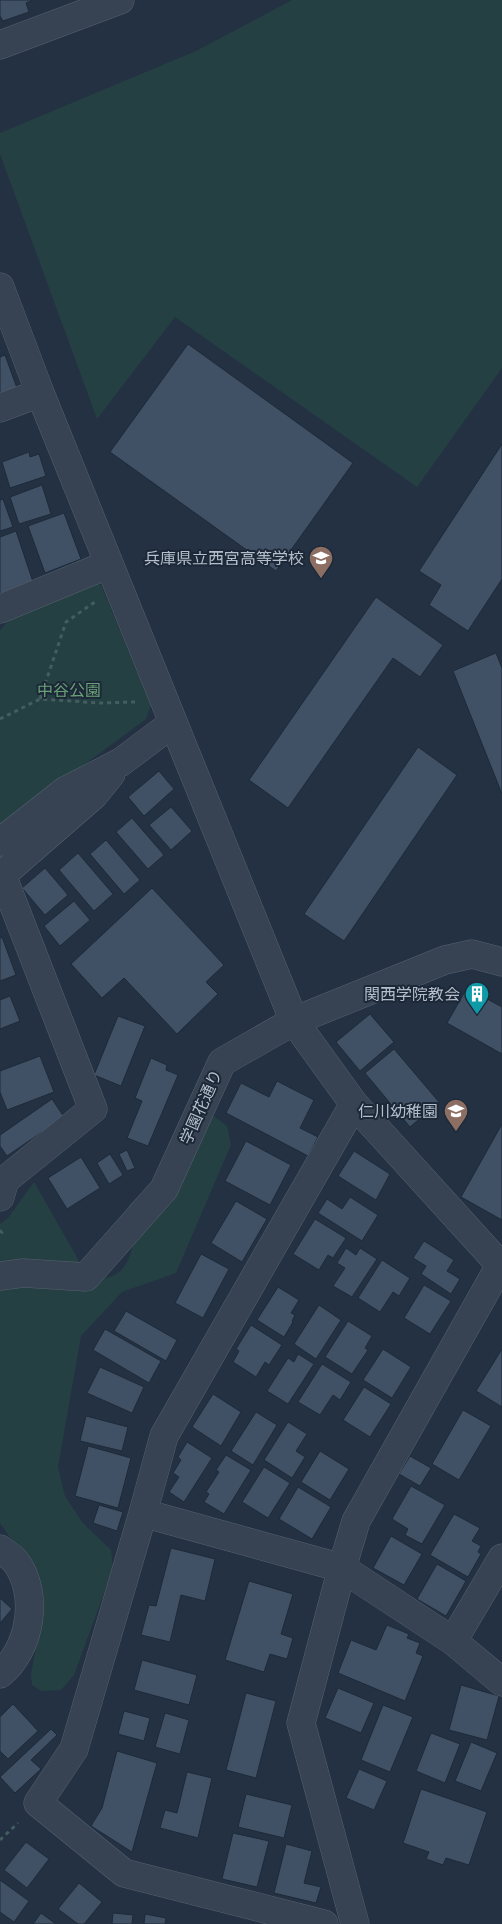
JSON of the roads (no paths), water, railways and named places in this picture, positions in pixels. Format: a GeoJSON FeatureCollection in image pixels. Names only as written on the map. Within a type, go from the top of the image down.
{"type":"FeatureCollection","features":[{"type":"Feature","properties":{"kind":"street"},"geometry":{"type":"LineString","coordinates":[[0,45],[120,0]]}},
{"type":"Feature","properties":{"kind":"street"},"geometry":{"type":"LineString","coordinates":[[0,288],[40,393],[294,1021],[354,1104],[501,1265],[356,1521],[301,1724],[355,1924]]}},
{"type":"Feature","properties":{"kind":"street"},"geometry":{"type":"LineString","coordinates":[[0,408],[40,393]]}},
{"type":"Feature","properties":{"kind":"street"},"geometry":{"type":"LineString","coordinates":[[0,609],[114,575]]}},
{"type":"Feature","properties":{"kind":"street"},"geometry":{"type":"LineString","coordinates":[[0,1197],[5,1180],[93,1109],[1,876],[94,795],[121,762],[169,712]]}},
{"type":"Feature","properties":{"kind":"street"},"geometry":{"type":"LineString","coordinates":[[0,842],[65,791],[121,762]]}},
{"type":"Feature","properties":{"kind":"street","name":"学園花通り"},"geometry":{"type":"LineString","coordinates":[[0,1276],[23,1273],[86,1277],[164,1189],[222,1062],[294,1021],[445,960],[472,954],[502,962]]}},
{"type":"Feature","properties":{"kind":"street"},"geometry":{"type":"LineString","coordinates":[[324,1924],[124,1873],[38,1803],[74,1749],[164,1436],[354,1104]]}},
{"type":"Feature","properties":{"kind":"street"},"geometry":{"type":"LineString","coordinates":[[143,1513],[342,1568],[453,1641],[502,1682]]}},
{"type":"Feature","properties":{"kind":"street"},"geometry":{"type":"LineString","coordinates":[[0,1549],[15,1561],[28,1587],[29,1613],[24,1642],[8,1667],[0,1674]]}},
{"type":"Feature","properties":{"kind":"street"},"geometry":{"type":"LineString","coordinates":[[453,1641],[502,1558]]}},
{"type":"Feature","properties":{"kind":"place","name":"兵庫県立西宮高等学校"},"geometry":{"type":"Point","coordinates":[321,579]}},
{"type":"Feature","properties":{"kind":"place","name":"関西学院教会"},"geometry":{"type":"Point","coordinates":[477,1015]}},
{"type":"Feature","properties":{"kind":"place","name":"仁川幼稚園"},"geometry":{"type":"Point","coordinates":[456,1132]}},
{"type":"Feature","properties":{"kind":"park label","name":"中谷公園"},"geometry":{"type":"Point","coordinates":[69,690]}}]}
